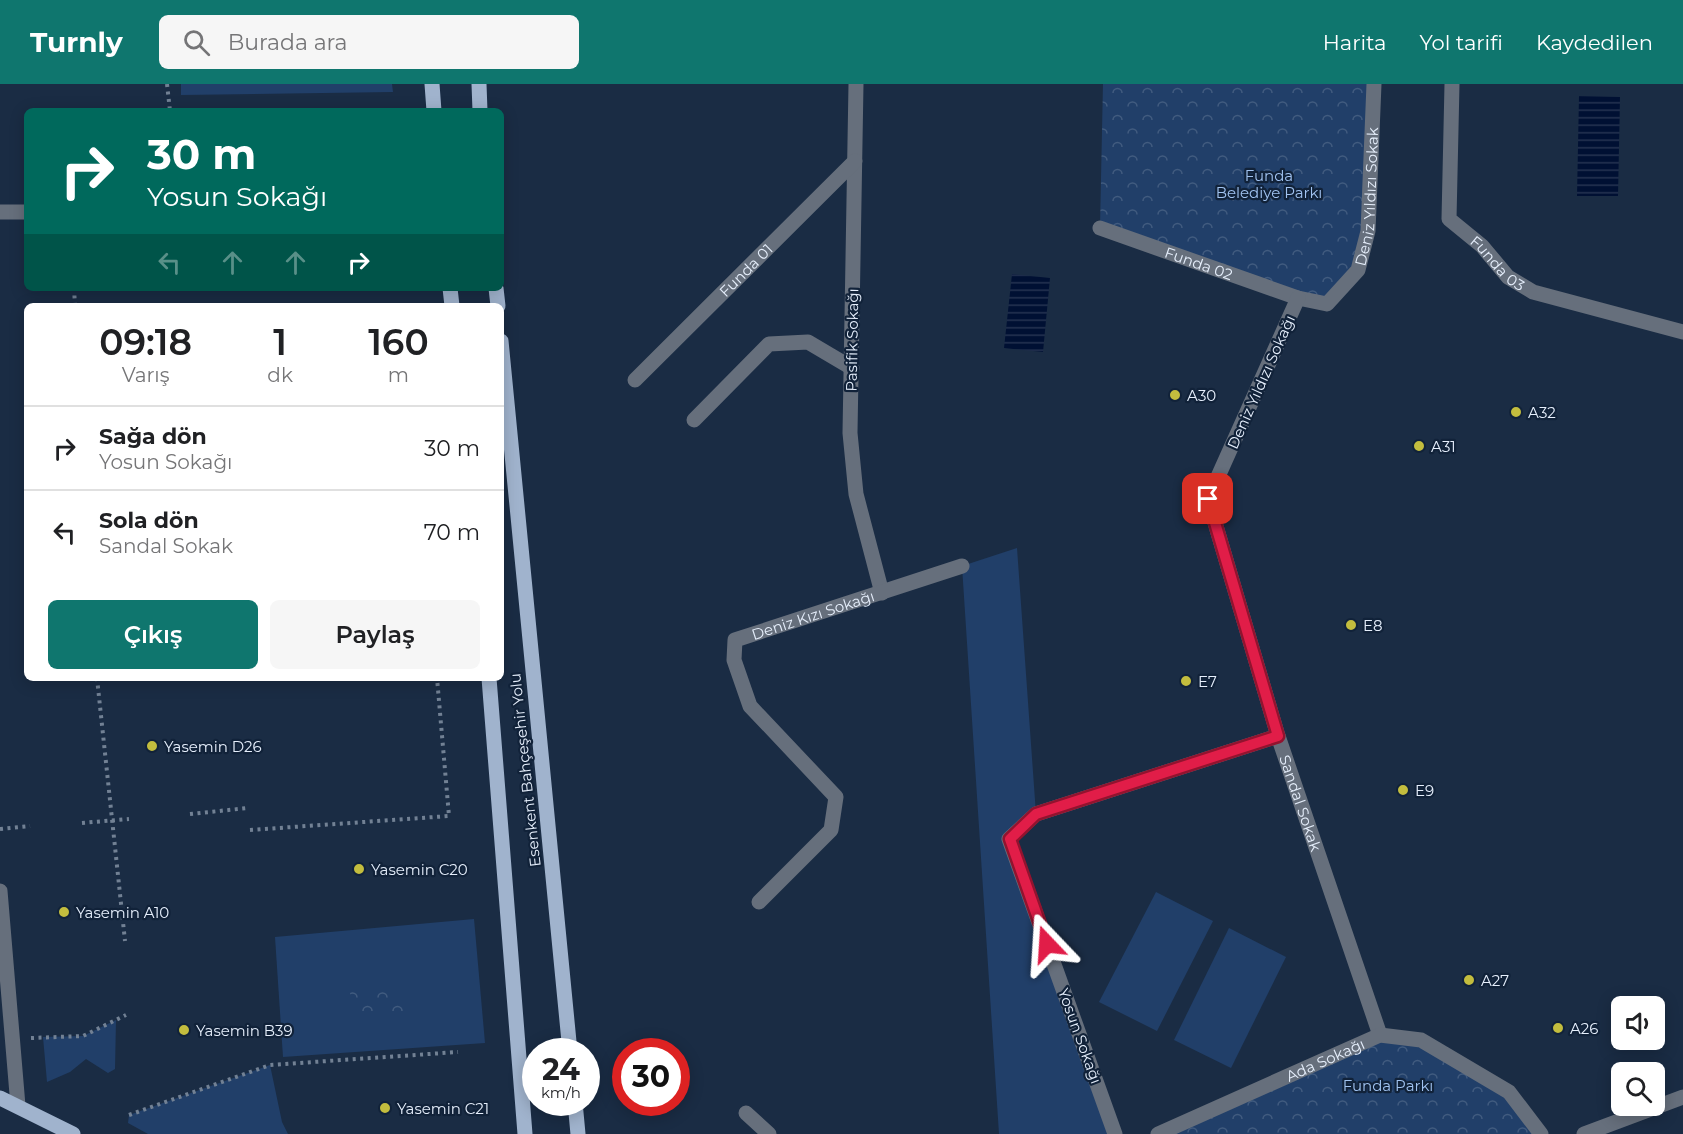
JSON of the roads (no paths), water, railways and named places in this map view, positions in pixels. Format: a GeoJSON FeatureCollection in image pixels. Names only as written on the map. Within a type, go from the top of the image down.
{"type":"FeatureCollection","features":[{"type":"Feature","properties":{"kind":"main road"},"geometry":{"type":"LineString","coordinates":[[432,84],[434,108]]}},
{"type":"Feature","properties":{"kind":"main road"},"geometry":{"type":"LineString","coordinates":[[479,84],[480,108]]}},
{"type":"Feature","properties":{"kind":"main road","name":"Esenkent Bahçeşehir Yolu"},"geometry":{"type":"LineString","coordinates":[[504,372],[569,1038]]}},
{"type":"Feature","properties":{"kind":"main road","name":"Esenkent Bahçeşehir Yolu"},"geometry":{"type":"LineString","coordinates":[[489,681],[525,1134]]}},
{"type":"Feature","properties":{"kind":"main road"},"geometry":{"type":"LineString","coordinates":[[0,1098],[73,1134]]}},
{"type":"Feature","properties":{"kind":"main road"},"geometry":{"type":"LineString","coordinates":[[576,1116],[578,1134]]}},
{"type":"Feature","properties":{"kind":"street","name":"Pasifik Sokağı"},"geometry":{"type":"LineString","coordinates":[[856,84],[850,433],[856,494],[882,592]]}},
{"type":"Feature","properties":{"kind":"street","name":"Deniz Yıldızı Sokak"},"geometry":{"type":"LineString","coordinates":[[1298,298],[1327,304],[1358,270],[1368,231],[1374,84]]}},
{"type":"Feature","properties":{"kind":"street","name":"Funda 03"},"geometry":{"type":"LineString","coordinates":[[1452,84],[1449,219],[1482,246],[1508,277],[1533,292],[1683,332]]}},
{"type":"Feature","properties":{"kind":"street","name":"Funda 01"},"geometry":{"type":"LineString","coordinates":[[635,380],[855,161]]}},
{"type":"Feature","properties":{"kind":"street"},"geometry":{"type":"LineString","coordinates":[[0,212],[24,212]]}},
{"type":"Feature","properties":{"kind":"street","name":"Funda 02"},"geometry":{"type":"LineString","coordinates":[[1100,228],[1298,298]]}},
{"type":"Feature","properties":{"kind":"street","name":"Deniz Yıldızı Sokağı"},"geometry":{"type":"LineString","coordinates":[[1208,499],[1298,298]]}},
{"type":"Feature","properties":{"kind":"street"},"geometry":{"type":"LineString","coordinates":[[694,420],[769,344],[808,342],[852,368]]}},
{"type":"Feature","properties":{"kind":"street","name":"Sandal Sokak"},"geometry":{"type":"LineString","coordinates":[[1208,499],[1278,736],[1380,1035]]}},
{"type":"Feature","properties":{"kind":"street","name":"Deniz Kızı Sokağı"},"geometry":{"type":"LineString","coordinates":[[759,902],[831,830],[836,797],[750,706],[734,660],[735,640],[962,566]]}},
{"type":"Feature","properties":{"kind":"street","name":"Yosun Sokağı"},"geometry":{"type":"LineString","coordinates":[[1115,1134],[1010,839],[1036,814],[1278,736]]}},
{"type":"Feature","properties":{"kind":"street"},"geometry":{"type":"LineString","coordinates":[[0,891],[18,1107]]}},
{"type":"Feature","properties":{"kind":"street","name":"Ada Sokağı"},"geometry":{"type":"LineString","coordinates":[[1158,1134],[1380,1035],[1421,1040],[1509,1092],[1541,1134]]}},
{"type":"Feature","properties":{"kind":"street"},"geometry":{"type":"LineString","coordinates":[[1584,1134],[1683,1097]]}},
{"type":"Feature","properties":{"kind":"street"},"geometry":{"type":"LineString","coordinates":[[746,1113],[769,1134]]}},
{"type":"Feature","properties":{"kind":"place","name":"A30"},"geometry":{"type":"Point","coordinates":[1175,395]}},
{"type":"Feature","properties":{"kind":"place","name":"A32"},"geometry":{"type":"Point","coordinates":[1516,412]}},
{"type":"Feature","properties":{"kind":"place","name":"A31"},"geometry":{"type":"Point","coordinates":[1419,446]}},
{"type":"Feature","properties":{"kind":"place","name":"E8"},"geometry":{"type":"Point","coordinates":[1351,625]}},
{"type":"Feature","properties":{"kind":"place","name":"E7"},"geometry":{"type":"Point","coordinates":[1186,681]}},
{"type":"Feature","properties":{"kind":"place","name":"Yasemin D26"},"geometry":{"type":"Point","coordinates":[152,746]}},
{"type":"Feature","properties":{"kind":"place","name":"E9"},"geometry":{"type":"Point","coordinates":[1403,790]}},
{"type":"Feature","properties":{"kind":"place","name":"Yasemin C20"},"geometry":{"type":"Point","coordinates":[359,869]}},
{"type":"Feature","properties":{"kind":"place","name":"Yasemin A10"},"geometry":{"type":"Point","coordinates":[64,912]}},
{"type":"Feature","properties":{"kind":"place","name":"A27"},"geometry":{"type":"Point","coordinates":[1469,980]}},
{"type":"Feature","properties":{"kind":"place","name":"A26"},"geometry":{"type":"Point","coordinates":[1558,1028]}},
{"type":"Feature","properties":{"kind":"place","name":"Yasemin B39"},"geometry":{"type":"Point","coordinates":[184,1030]}},
{"type":"Feature","properties":{"kind":"place","name":"Yasemin C21"},"geometry":{"type":"Point","coordinates":[385,1108]}},
{"type":"Feature","properties":{"kind":"park label","name":"Funda Belediye Parkı"},"geometry":{"type":"Point","coordinates":[1269,184]}},
{"type":"Feature","properties":{"kind":"park label","name":"Funda Parkı"},"geometry":{"type":"Point","coordinates":[1388,1085]}}]}
